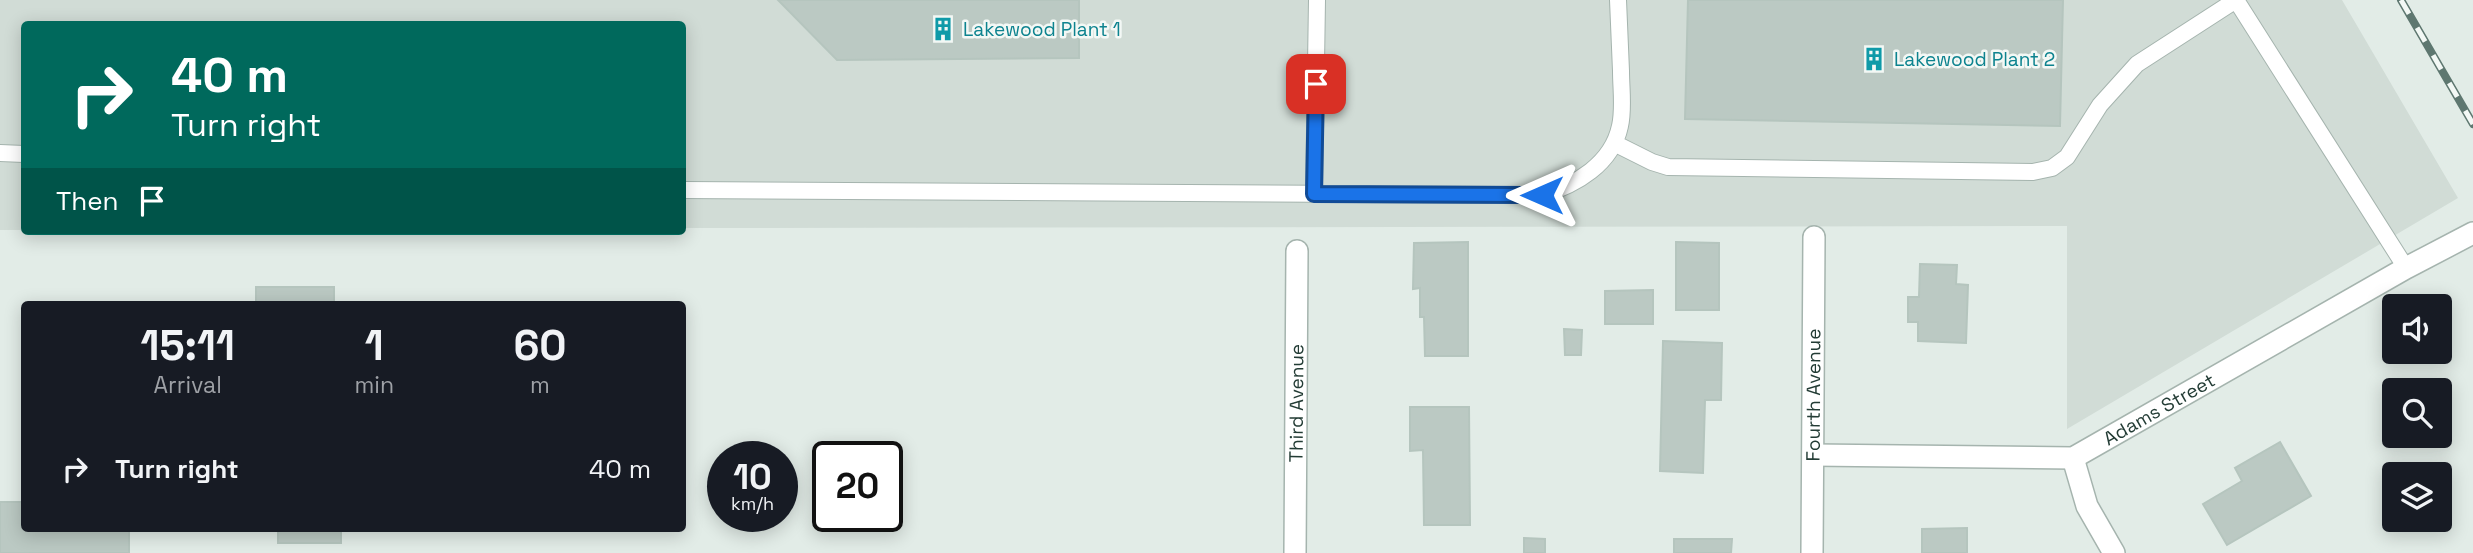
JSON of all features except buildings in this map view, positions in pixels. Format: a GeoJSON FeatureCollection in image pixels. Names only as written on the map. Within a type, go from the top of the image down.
{"type":"FeatureCollection","features":[{"type":"Feature","properties":{"kind":"street","name":"Adams Street"},"geometry":{"type":"LineString","coordinates":[[2073,458],[2406,268],[2473,233]]}},
{"type":"Feature","properties":{"kind":"street","name":"Fourth Avenue"},"geometry":{"type":"LineString","coordinates":[[1812,553],[1814,237]]}},
{"type":"Feature","properties":{"kind":"street","name":"Third Avenue"},"geometry":{"type":"LineString","coordinates":[[1295,553],[1297,251]]}},
{"type":"Feature","properties":{"kind":"street"},"geometry":{"type":"LineString","coordinates":[[1813,455],[2073,458],[2087,506],[2114,553]]}},
{"type":"Feature","properties":{"kind":"lane"},"geometry":{"type":"LineString","coordinates":[[1314,194],[1317,0]]}},
{"type":"Feature","properties":{"kind":"lane"},"geometry":{"type":"LineString","coordinates":[[686,190],[1542,195],[1565,188],[1583,178],[1614,144],[1620,126],[1622,106],[1618,0]]}},
{"type":"Feature","properties":{"kind":"lane"},"geometry":{"type":"LineString","coordinates":[[1614,144],[1668,167],[2033,172],[2052,168],[2067,157],[2100,104],[2137,64],[2236,0],[2406,268]]}},
{"type":"Feature","properties":{"kind":"lane"},"geometry":{"type":"LineString","coordinates":[[0,153],[21,154]]}},
{"type":"Feature","properties":{"kind":"shaded area"},"geometry":{"type":"Polygon","coordinates":[[[0,0],[2342,0],[2458,198],[2067,429],[2067,226],[686,228],[686,21],[21,21],[21,230],[0,230],[0,0]]]}},
{"type":"Feature","properties":{"kind":"railway"},"geometry":{"type":"LineString","coordinates":[[2401,0],[2473,124]]}},
{"type":"Feature","properties":{"kind":"place","name":"Lakewood Plant 1"},"geometry":{"type":"Point","coordinates":[943,29]}},
{"type":"Feature","properties":{"kind":"place","name":"Lakewood Plant 2"},"geometry":{"type":"Point","coordinates":[1874,59]}},
{"type":"Feature","properties":{"kind":"route"},"geometry":{"type":"LineString","coordinates":[[1316,84],[1314,194],[1542,195]]}}]}
